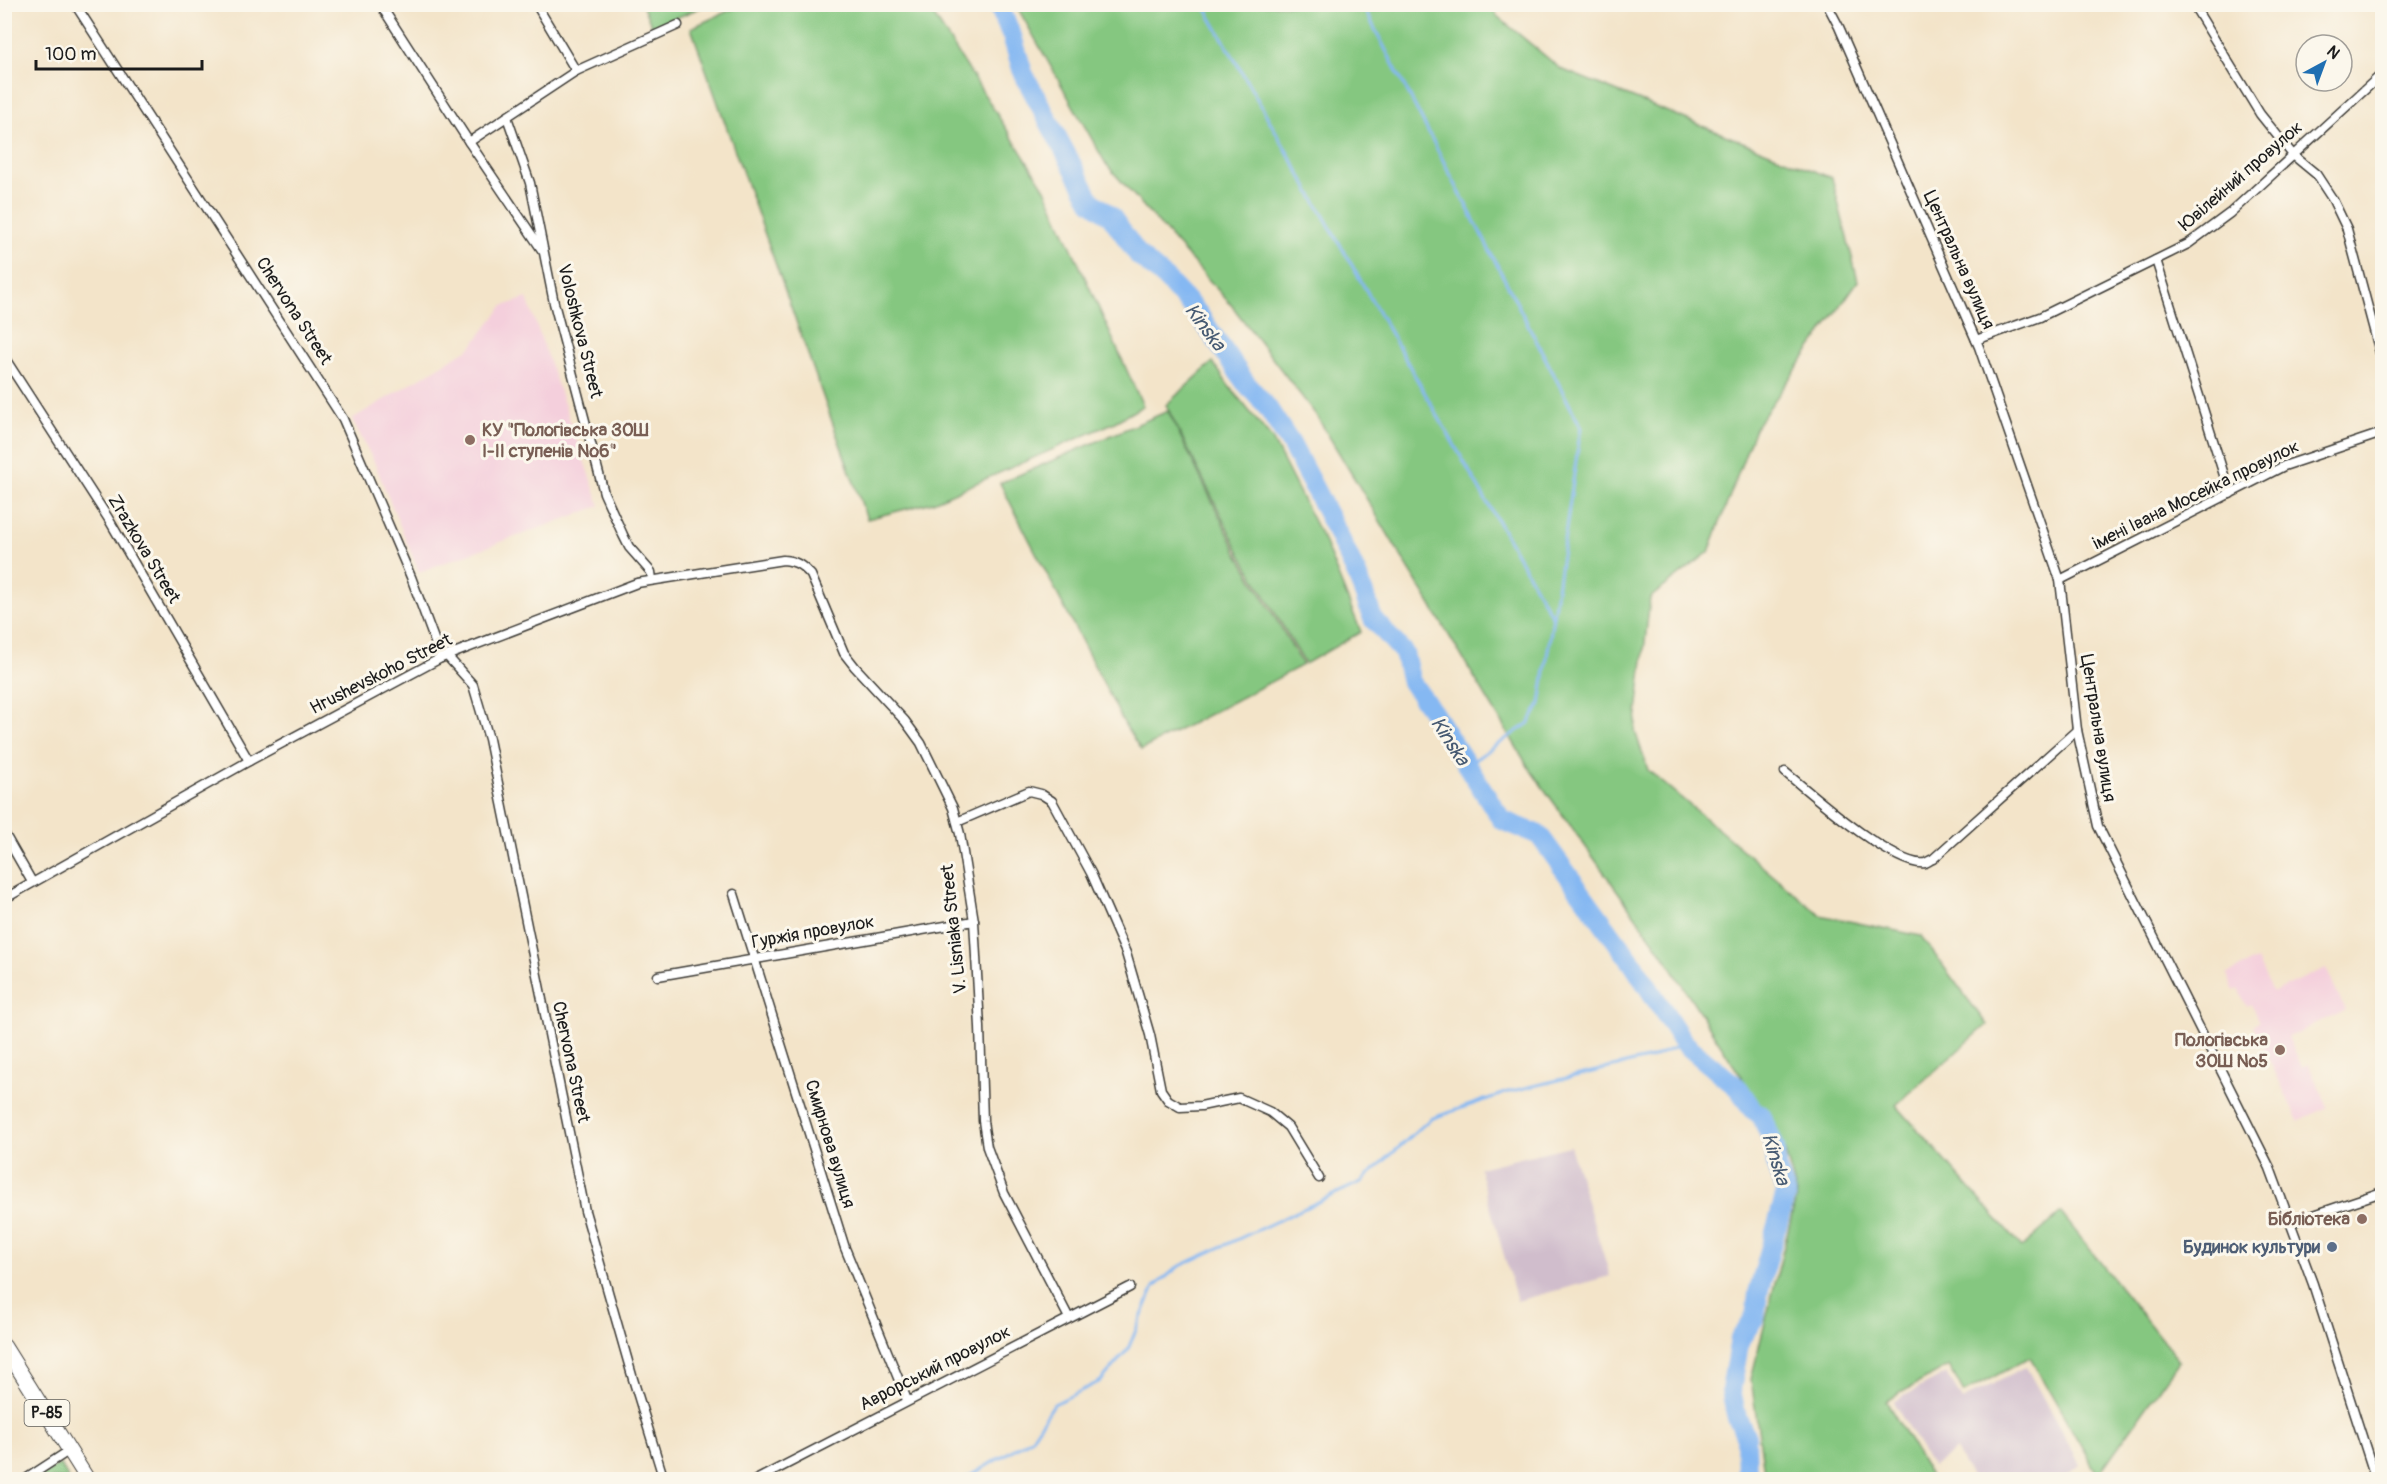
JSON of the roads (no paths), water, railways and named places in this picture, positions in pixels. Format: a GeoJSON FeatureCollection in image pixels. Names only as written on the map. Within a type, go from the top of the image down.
{"type":"FeatureCollection","features":[{"type":"Feature","properties":{"kind":"main road","name":"Р-85"},"geometry":{"type":"LineString","coordinates":[[4,1346],[88,1479]]}},
{"type":"Feature","properties":{"kind":"street","name":"Chervona Street"},"geometry":{"type":"LineString","coordinates":[[75,4],[343,419],[444,657],[468,678],[478,696],[489,739],[585,1211],[629,1368],[664,1479]]}},
{"type":"Feature","properties":{"kind":"street","name":"Voloshkova Street"},"geometry":{"type":"LineString","coordinates":[[380,4],[544,254]]}},
{"type":"Feature","properties":{"kind":"street"},"geometry":{"type":"LineString","coordinates":[[536,4],[576,71]]}},
{"type":"Feature","properties":{"kind":"street","name":"Центральна вулиця"},"geometry":{"type":"LineString","coordinates":[[1827,4],[1976,340],[2060,580],[2077,730],[2098,826],[2270,1168],[2313,1284],[2376,1479]]}},
{"type":"Feature","properties":{"kind":"street"},"geometry":{"type":"LineString","coordinates":[[2193,4],[2260,114],[2293,155],[2316,174],[2333,200],[2346,229],[2382,360]]}},
{"type":"Feature","properties":{"kind":"street"},"geometry":{"type":"LineString","coordinates":[[469,142],[576,71],[678,25]]}},
{"type":"Feature","properties":{"kind":"street","name":"Ювілейний провулок"},"geometry":{"type":"LineString","coordinates":[[1976,340],[2040,317],[2188,244],[2230,213],[2382,74]]}},
{"type":"Feature","properties":{"kind":"street","name":"Voloshkova Street"},"geometry":{"type":"LineString","coordinates":[[507,117],[530,183],[554,303],[604,493],[629,547],[651,572],[652,579]]}},
{"type":"Feature","properties":{"kind":"street"},"geometry":{"type":"LineString","coordinates":[[2156,260],[2230,494]]}},
{"type":"Feature","properties":{"kind":"street","name":"Zrazkova Street"},"geometry":{"type":"LineString","coordinates":[[4,357],[108,518],[249,761]]}},
{"type":"Feature","properties":{"kind":"street","name":"імені Івана Мосейка провулок"},"geometry":{"type":"LineString","coordinates":[[2060,580],[2284,466],[2382,433]]}},
{"type":"Feature","properties":{"kind":"street","name":"Hrushevskoho Street"},"geometry":{"type":"LineString","coordinates":[[4,899],[249,761],[444,657],[652,579],[783,560],[801,565]]}},
{"type":"Feature","properties":{"kind":"street","name":"V. Lisniaka Street"},"geometry":{"type":"LineString","coordinates":[[801,565],[811,575],[844,653],[905,721],[921,743],[936,771],[957,822],[974,921],[982,1121],[987,1147],[1004,1193],[1069,1318]]}},
{"type":"Feature","properties":{"kind":"street"},"geometry":{"type":"LineString","coordinates":[[1785,772],[1889,852],[1914,862],[1924,863],[1933,859],[2077,730]]}},
{"type":"Feature","properties":{"kind":"street"},"geometry":{"type":"LineString","coordinates":[[957,822],[1029,791],[1041,794],[1052,801],[1091,873],[1126,953],[1150,1035],[1161,1090],[1168,1100],[1180,1107],[1201,1106],[1239,1098],[1270,1112],[1288,1127],[1319,1178]]}},
{"type":"Feature","properties":{"kind":"street"},"geometry":{"type":"LineString","coordinates":[[4,833],[32,882]]}},
{"type":"Feature","properties":{"kind":"street","name":"Смирнова вулиця"},"geometry":{"type":"LineString","coordinates":[[734,894],[844,1248],[907,1400]]}},
{"type":"Feature","properties":{"kind":"street","name":"Гуржія провулок"},"geometry":{"type":"LineString","coordinates":[[658,976],[974,921]]}},
{"type":"Feature","properties":{"kind":"street"},"geometry":{"type":"LineString","coordinates":[[2290,1223],[2382,1192]]}},
{"type":"Feature","properties":{"kind":"street","name":"Аврорський провулок"},"geometry":{"type":"LineString","coordinates":[[756,1479],[1130,1287]]}},
{"type":"Feature","properties":{"kind":"street"},"geometry":{"type":"LineString","coordinates":[[24,1479],[70,1450]]}},
{"type":"Feature","properties":{"kind":"waterway","name":"Kinska"},"geometry":{"type":"LineString","coordinates":[[998,4],[1012,36],[1023,73],[1091,201],[1111,216],[1139,256],[1166,279],[1197,312],[1245,382],[1267,407],[1291,444],[1337,532],[1358,577],[1373,619],[1404,653],[1411,682],[1502,820],[1539,835],[1633,964],[1684,1043],[1739,1089],[1752,1109],[1761,1115],[1775,1147],[1776,1167],[1786,1193],[1758,1293],[1755,1317],[1740,1339],[1731,1390],[1737,1418],[1746,1437],[1747,1480]]}},
{"type":"Feature","properties":{"kind":"waterway"},"geometry":{"type":"LineString","coordinates":[[1203,4],[1553,618]]}},
{"type":"Feature","properties":{"kind":"waterway"},"geometry":{"type":"LineString","coordinates":[[1362,4],[1581,427],[1540,704],[1529,723],[1467,765]]}},
{"type":"Feature","properties":{"kind":"waterway"},"geometry":{"type":"LineString","coordinates":[[963,1480],[1031,1439],[1054,1404],[1101,1381],[1128,1349],[1154,1287],[1178,1267],[1361,1182],[1430,1119],[1508,1092],[1651,1058],[1684,1043]]}},
{"type":"Feature","properties":{"kind":"place","name":"КУ \"Пологівська ЗОШ І-ІІ ступенів №6\""},"geometry":{"type":"Point","coordinates":[470,440]}},
{"type":"Feature","properties":{"kind":"place","name":"Пологівська ЗОШ №5"},"geometry":{"type":"Point","coordinates":[2280,1050]}},
{"type":"Feature","properties":{"kind":"place","name":"Бібліотека"},"geometry":{"type":"Point","coordinates":[2362,1219]}},
{"type":"Feature","properties":{"kind":"place","name":"Будинок культури"},"geometry":{"type":"Point","coordinates":[2332,1247]}}]}
